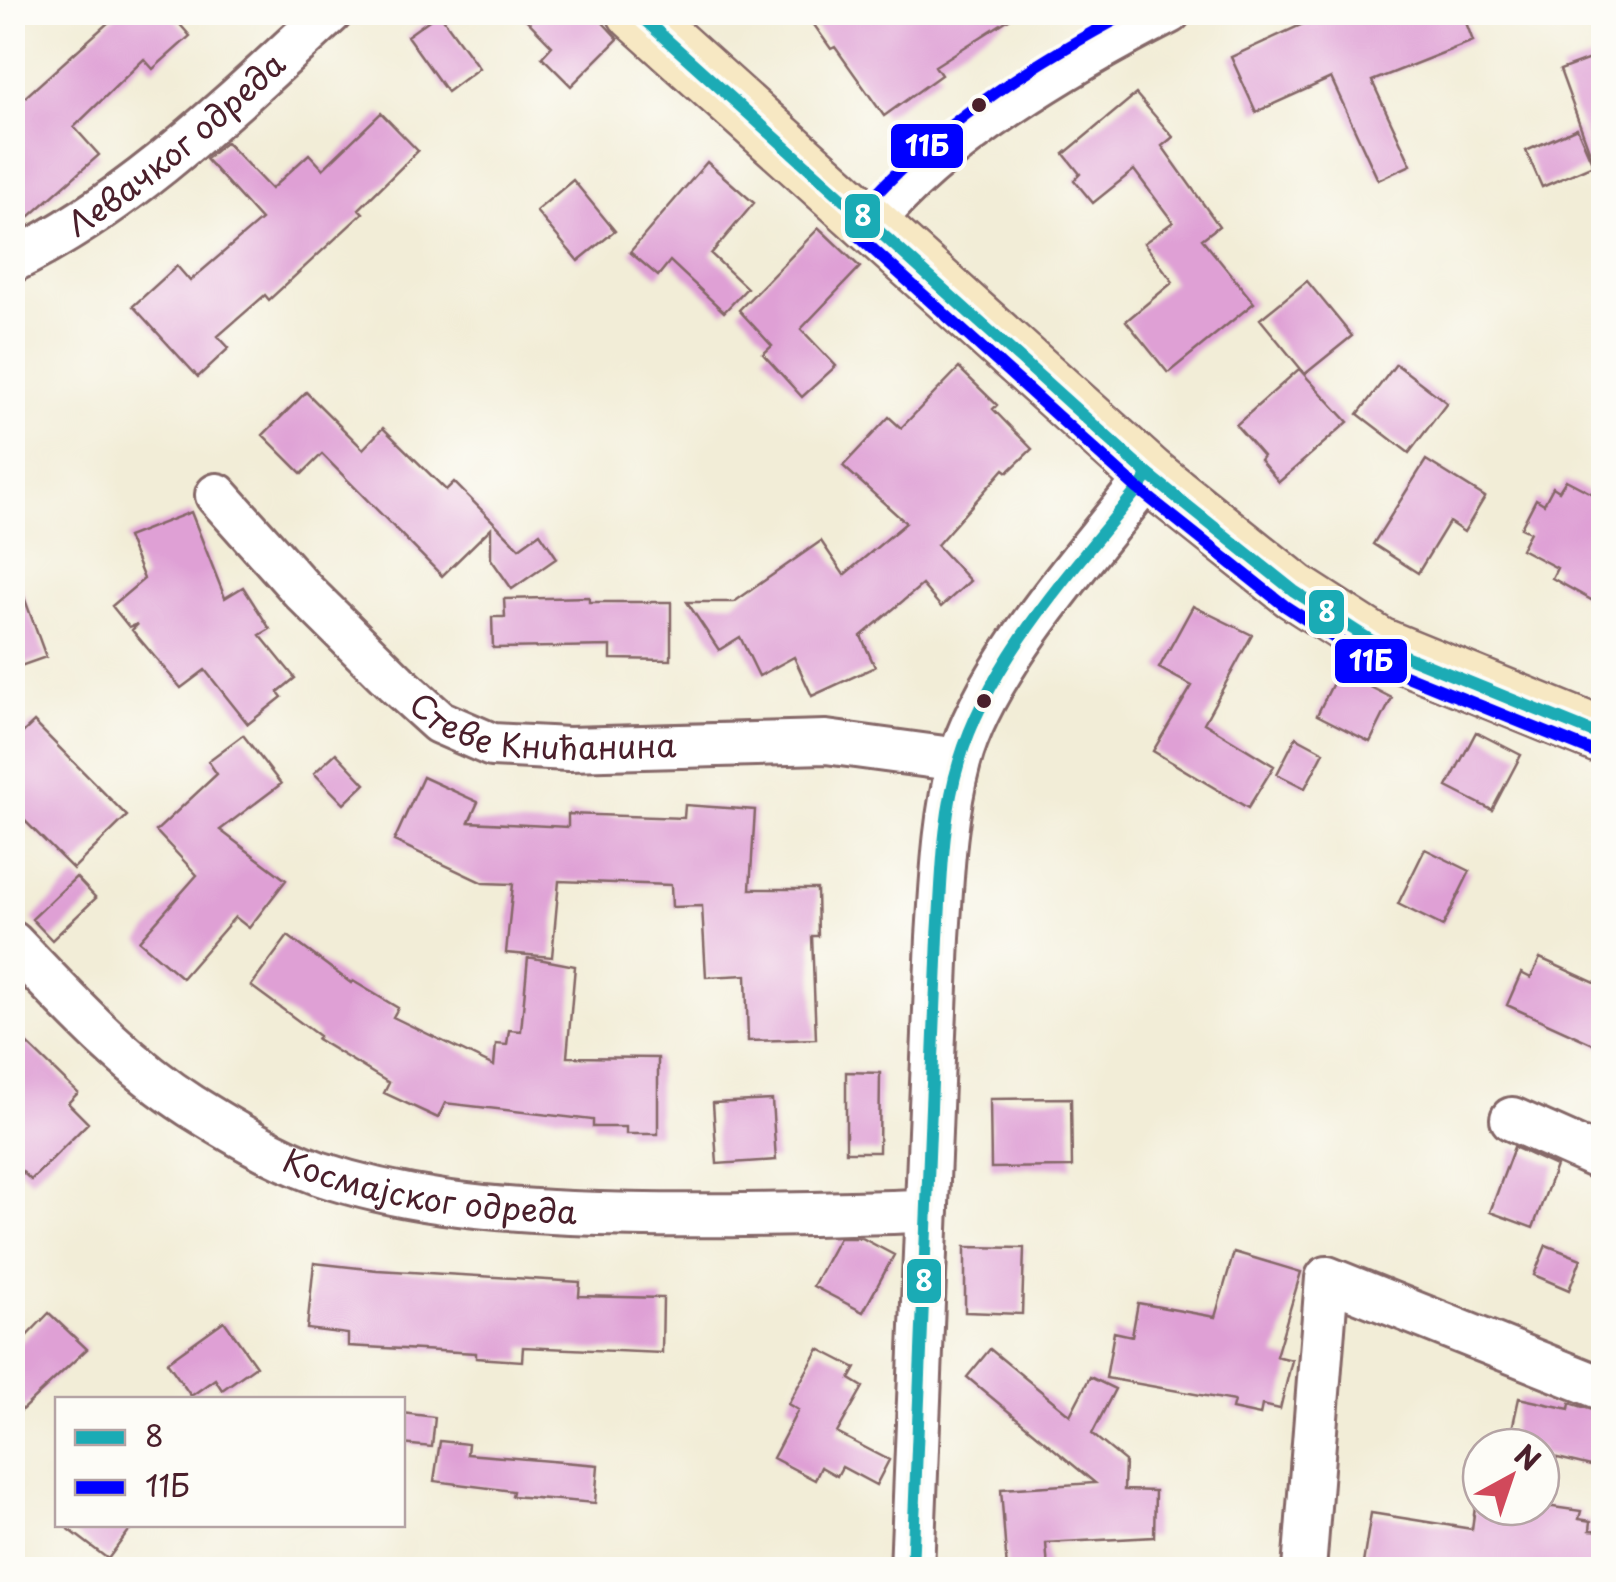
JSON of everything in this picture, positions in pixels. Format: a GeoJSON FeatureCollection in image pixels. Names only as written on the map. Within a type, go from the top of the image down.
{"type":"FeatureCollection","features":[{"type":"Feature","properties":{"kind":"street","name":"Левачког одреда"},"geometry":{"type":"LineString","coordinates":[[12,260],[57,239],[149,174],[331,12]]}},
{"type":"Feature","properties":{"kind":"street"},"geometry":{"type":"LineString","coordinates":[[635,12],[1150,475],[1294,591],[1378,645],[1604,737]]}},
{"type":"Feature","properties":{"kind":"street"},"geometry":{"type":"LineString","coordinates":[[871,226],[894,196],[918,174],[992,119],[1079,62],[1168,12]]}},
{"type":"Feature","properties":{"kind":"street"},"geometry":{"type":"LineString","coordinates":[[912,1570],[944,845],[959,760],[975,720],[1023,638],[1150,475]]}},
{"type":"Feature","properties":{"kind":"street","name":"Стеве Книћанина"},"geometry":{"type":"LineString","coordinates":[[218,495],[302,590],[410,696],[439,722],[492,745],[568,749],[826,742],[959,760]]}},
{"type":"Feature","properties":{"kind":"street","name":"Космајског одреда"},"geometry":{"type":"LineString","coordinates":[[12,943],[104,1039],[188,1104],[251,1142],[316,1172],[402,1197],[491,1209],[668,1218],[928,1210]]}},
{"type":"Feature","properties":{"kind":"street"},"geometry":{"type":"LineString","coordinates":[[1512,1119],[1604,1160]]}},
{"type":"Feature","properties":{"kind":"street"},"geometry":{"type":"LineString","coordinates":[[1304,1570],[1328,1278],[1604,1389]]}},
{"type":"Feature","properties":{"kind":"building"},"geometry":{"type":"Polygon","coordinates":[[[120,12],[169,12],[190,36],[153,69],[144,59],[74,127],[99,155],[12,232],[12,109],[120,12]]]}},
{"type":"Feature","properties":{"kind":"building"},"geometry":{"type":"Polygon","coordinates":[[[519,12],[593,12],[618,39],[571,86],[542,57],[552,46],[519,12]]]}},
{"type":"Feature","properties":{"kind":"building"},"geometry":{"type":"Polygon","coordinates":[[[805,12],[1020,12],[935,66],[941,75],[884,116],[805,12]]]}},
{"type":"Feature","properties":{"kind":"building"},"geometry":{"type":"Polygon","coordinates":[[[1329,12],[1462,12],[1473,41],[1372,81],[1411,165],[1378,180],[1331,78],[1256,112],[1231,57],[1329,12]]]}},
{"type":"Feature","properties":{"kind":"building"},"geometry":{"type":"Polygon","coordinates":[[[439,13],[479,68],[447,92],[407,36],[439,13]]]}},
{"type":"Feature","properties":{"kind":"building"},"geometry":{"type":"Polygon","coordinates":[[[1595,57],[1598,66],[1604,63],[1604,179],[1600,180],[1560,70],[1595,57]]]}},
{"type":"Feature","properties":{"kind":"building"},"geometry":{"type":"Polygon","coordinates":[[[1136,94],[1173,137],[1162,146],[1219,226],[1202,239],[1254,303],[1168,373],[1126,321],[1173,282],[1144,243],[1173,222],[1134,170],[1093,203],[1074,180],[1080,174],[1064,154],[1136,94]]]}},
{"type":"Feature","properties":{"kind":"building"},"geometry":{"type":"Polygon","coordinates":[[[381,113],[418,151],[359,209],[363,213],[269,300],[265,295],[218,336],[229,348],[198,377],[133,306],[177,266],[190,281],[261,220],[206,159],[226,142],[271,189],[309,154],[323,169],[381,113]]]}},
{"type":"Feature","properties":{"kind":"building"},"geometry":{"type":"Polygon","coordinates":[[[1577,128],[1593,165],[1542,187],[1526,151],[1577,128]]]}},
{"type":"Feature","properties":{"kind":"building"},"geometry":{"type":"Polygon","coordinates":[[[707,162],[754,203],[711,254],[747,288],[724,312],[670,261],[658,276],[630,252],[707,162]]]}},
{"type":"Feature","properties":{"kind":"building"},"geometry":{"type":"Polygon","coordinates":[[[573,180],[615,231],[578,261],[536,211],[573,180]]]}},
{"type":"Feature","properties":{"kind":"building"},"geometry":{"type":"Polygon","coordinates":[[[819,228],[860,267],[801,329],[836,366],[802,397],[763,354],[772,346],[739,310],[819,228]]]}},
{"type":"Feature","properties":{"kind":"building"},"geometry":{"type":"Polygon","coordinates":[[[1307,281],[1352,336],[1305,374],[1260,319],[1307,281]]]}},
{"type":"Feature","properties":{"kind":"building"},"geometry":{"type":"Polygon","coordinates":[[[1396,364],[1447,403],[1409,453],[1358,414],[1396,364]]]}},
{"type":"Feature","properties":{"kind":"building"},"geometry":{"type":"Polygon","coordinates":[[[959,368],[997,405],[993,409],[1032,449],[1008,472],[1004,469],[937,545],[970,581],[941,607],[922,585],[861,636],[875,667],[812,696],[794,657],[759,676],[740,637],[719,650],[687,602],[734,602],[821,541],[844,575],[906,523],[843,466],[889,417],[901,428],[959,368]]]}},
{"type":"Feature","properties":{"kind":"building"},"geometry":{"type":"Polygon","coordinates":[[[1299,369],[1348,422],[1279,482],[1236,425],[1299,369]]]}},
{"type":"Feature","properties":{"kind":"building"},"geometry":{"type":"Polygon","coordinates":[[[306,392],[363,449],[383,428],[446,490],[454,482],[519,548],[540,533],[557,558],[512,589],[491,559],[491,528],[442,576],[322,454],[302,474],[263,435],[306,392]]]}},
{"type":"Feature","properties":{"kind":"building"},"geometry":{"type":"Polygon","coordinates":[[[1426,460],[1485,497],[1464,532],[1449,522],[1418,573],[1373,544],[1426,460]]]}},
{"type":"Feature","properties":{"kind":"building"},"geometry":{"type":"Polygon","coordinates":[[[1566,480],[1604,500],[1604,607],[1552,578],[1557,568],[1521,549],[1530,532],[1521,528],[1536,499],[1544,504],[1553,487],[1559,491],[1566,480]]]}},
{"type":"Feature","properties":{"kind":"building"},"geometry":{"type":"Polygon","coordinates":[[[191,512],[225,598],[243,587],[270,629],[260,635],[295,678],[278,692],[282,697],[248,724],[205,670],[181,688],[132,630],[138,624],[129,627],[112,606],[144,579],[127,537],[191,512]]]}},
{"type":"Feature","properties":{"kind":"building"},"geometry":{"type":"Polygon","coordinates":[[[16,575],[46,657],[12,669],[12,576],[16,575]]]}},
{"type":"Feature","properties":{"kind":"building"},"geometry":{"type":"Polygon","coordinates":[[[589,597],[589,602],[671,602],[671,660],[611,659],[611,646],[493,648],[492,617],[505,617],[504,599],[589,597]]]}},
{"type":"Feature","properties":{"kind":"building"},"geometry":{"type":"Polygon","coordinates":[[[1193,606],[1252,635],[1204,723],[1274,766],[1248,808],[1153,751],[1192,686],[1159,668],[1193,606]]]}},
{"type":"Feature","properties":{"kind":"building"},"geometry":{"type":"Polygon","coordinates":[[[1339,671],[1392,698],[1370,742],[1317,715],[1339,671]]]}},
{"type":"Feature","properties":{"kind":"building"},"geometry":{"type":"Polygon","coordinates":[[[34,722],[127,816],[73,869],[12,808],[12,743],[34,722]]]}},
{"type":"Feature","properties":{"kind":"building"},"geometry":{"type":"Polygon","coordinates":[[[1476,732],[1521,755],[1492,810],[1447,787],[1476,732]]]}},
{"type":"Feature","properties":{"kind":"building"},"geometry":{"type":"Polygon","coordinates":[[[243,735],[281,784],[220,830],[286,880],[249,928],[235,917],[182,978],[139,941],[197,875],[156,831],[217,774],[208,761],[243,735]]]}},
{"type":"Feature","properties":{"kind":"building"},"geometry":{"type":"Polygon","coordinates":[[[1296,737],[1324,752],[1305,788],[1277,774],[1296,737]]]}},
{"type":"Feature","properties":{"kind":"building"},"geometry":{"type":"Polygon","coordinates":[[[336,753],[365,784],[344,804],[314,773],[336,753]]]}},
{"type":"Feature","properties":{"kind":"building"},"geometry":{"type":"Polygon","coordinates":[[[423,777],[478,802],[469,822],[568,827],[568,814],[684,818],[685,805],[755,810],[750,889],[817,889],[818,936],[812,936],[816,1039],[748,1041],[746,975],[706,977],[702,906],[672,907],[671,885],[559,881],[552,957],[506,953],[513,884],[483,883],[394,841],[423,777]]]}},
{"type":"Feature","properties":{"kind":"building"},"geometry":{"type":"Polygon","coordinates":[[[1425,849],[1470,871],[1443,926],[1398,904],[1425,849]]]}},
{"type":"Feature","properties":{"kind":"building"},"geometry":{"type":"Polygon","coordinates":[[[76,877],[96,898],[52,940],[32,919],[76,877]]]}},
{"type":"Feature","properties":{"kind":"building"},"geometry":{"type":"Polygon","coordinates":[[[288,936],[351,983],[398,1008],[393,1017],[494,1066],[496,1044],[507,1045],[509,1030],[521,1031],[528,957],[575,966],[567,1057],[658,1058],[658,1134],[626,1134],[626,1127],[593,1127],[593,1120],[445,1103],[438,1118],[384,1093],[389,1083],[317,1039],[319,1036],[251,986],[288,936]]]}},
{"type":"Feature","properties":{"kind":"building"},"geometry":{"type":"Polygon","coordinates":[[[1540,958],[1604,987],[1604,1049],[1507,1005],[1521,973],[1531,978],[1540,958]]]}},
{"type":"Feature","properties":{"kind":"building"},"geometry":{"type":"Polygon","coordinates":[[[12,1029],[78,1093],[68,1103],[88,1123],[31,1180],[12,1162],[12,1029]]]}},
{"type":"Feature","properties":{"kind":"building"},"geometry":{"type":"Polygon","coordinates":[[[846,1072],[880,1073],[879,1152],[846,1152],[846,1072]]]}},
{"type":"Feature","properties":{"kind":"building"},"geometry":{"type":"Polygon","coordinates":[[[1071,1098],[1072,1167],[991,1168],[990,1099],[1071,1098]]]}},
{"type":"Feature","properties":{"kind":"building"},"geometry":{"type":"Polygon","coordinates":[[[772,1100],[776,1160],[717,1164],[713,1103],[772,1100]]]}},
{"type":"Feature","properties":{"kind":"building"},"geometry":{"type":"Polygon","coordinates":[[[1514,1147],[1556,1166],[1533,1228],[1490,1212],[1514,1147]]]}},
{"type":"Feature","properties":{"kind":"building"},"geometry":{"type":"Polygon","coordinates":[[[839,1238],[862,1238],[894,1255],[863,1312],[813,1286],[839,1238]]]}},
{"type":"Feature","properties":{"kind":"building"},"geometry":{"type":"Polygon","coordinates":[[[1546,1245],[1581,1259],[1569,1290],[1534,1275],[1546,1245]]]}},
{"type":"Feature","properties":{"kind":"building"},"geometry":{"type":"Polygon","coordinates":[[[965,1247],[1024,1248],[1022,1314],[965,1312],[965,1247]]]}},
{"type":"Feature","properties":{"kind":"building"},"geometry":{"type":"Polygon","coordinates":[[[1234,1252],[1301,1272],[1276,1356],[1292,1360],[1280,1409],[1262,1405],[1260,1415],[1232,1409],[1234,1401],[1106,1378],[1114,1332],[1132,1336],[1138,1303],[1215,1317],[1234,1252]]]}},
{"type":"Feature","properties":{"kind":"building"},"geometry":{"type":"Polygon","coordinates":[[[314,1263],[580,1282],[579,1296],[663,1298],[662,1353],[523,1347],[522,1361],[476,1358],[476,1353],[348,1346],[348,1334],[307,1329],[314,1263]]]}},
{"type":"Feature","properties":{"kind":"building"},"geometry":{"type":"Polygon","coordinates":[[[49,1313],[87,1349],[12,1419],[12,1351],[49,1313]]]}},
{"type":"Feature","properties":{"kind":"building"},"geometry":{"type":"Polygon","coordinates":[[[224,1321],[256,1366],[222,1390],[215,1379],[191,1396],[167,1362],[224,1321]]]}},
{"type":"Feature","properties":{"kind":"building"},"geometry":{"type":"Polygon","coordinates":[[[819,1349],[856,1368],[850,1379],[863,1387],[837,1433],[889,1460],[876,1485],[842,1467],[837,1476],[821,1467],[815,1480],[773,1458],[798,1410],[788,1404],[819,1349]]]}},
{"type":"Feature","properties":{"kind":"building"},"geometry":{"type":"Polygon","coordinates":[[[990,1349],[1070,1415],[1090,1377],[1115,1389],[1092,1434],[1125,1461],[1124,1490],[1155,1491],[1154,1537],[1046,1543],[1048,1570],[1007,1570],[1001,1489],[1095,1483],[967,1377],[990,1349]]]}},
{"type":"Feature","properties":{"kind":"building"},"geometry":{"type":"Polygon","coordinates":[[[1519,1398],[1569,1409],[1570,1403],[1603,1413],[1591,1466],[1561,1459],[1561,1427],[1512,1427],[1519,1398]]]}},
{"type":"Feature","properties":{"kind":"building"},"geometry":{"type":"Polygon","coordinates":[[[405,1413],[435,1417],[432,1447],[405,1444],[405,1413]]]}},
{"type":"Feature","properties":{"kind":"building"},"geometry":{"type":"Polygon","coordinates":[[[440,1441],[468,1444],[467,1454],[598,1465],[595,1503],[512,1496],[513,1491],[434,1481],[440,1441]]]}},
{"type":"Feature","properties":{"kind":"building"},"geometry":{"type":"Polygon","coordinates":[[[1561,1508],[1581,1511],[1579,1519],[1591,1521],[1590,1530],[1603,1531],[1599,1570],[1362,1570],[1371,1513],[1472,1529],[1561,1527],[1561,1508]]]}},
{"type":"Feature","properties":{"kind":"building"},"geometry":{"type":"Polygon","coordinates":[[[66,1527],[132,1527],[108,1559],[66,1527]]]}},
{"type":"Feature","properties":{"kind":"transit line","name":"8"},"geometry":{"type":"LineString","coordinates":[[636,12],[1149,475],[1294,591],[1378,645],[1604,737]]}},
{"type":"Feature","properties":{"kind":"transit line","name":"11Б"},"geometry":{"type":"LineString","coordinates":[[1130,12],[1019,77],[950,127],[886,183],[857,215],[856,234],[1137,488],[1285,606],[1370,661],[1597,753]]}},
{"type":"Feature","properties":{"kind":"transit line","name":"8"},"geometry":{"type":"LineString","coordinates":[[912,1570],[938,937],[953,783],[974,722],[1015,646],[1149,475]]}}]}
